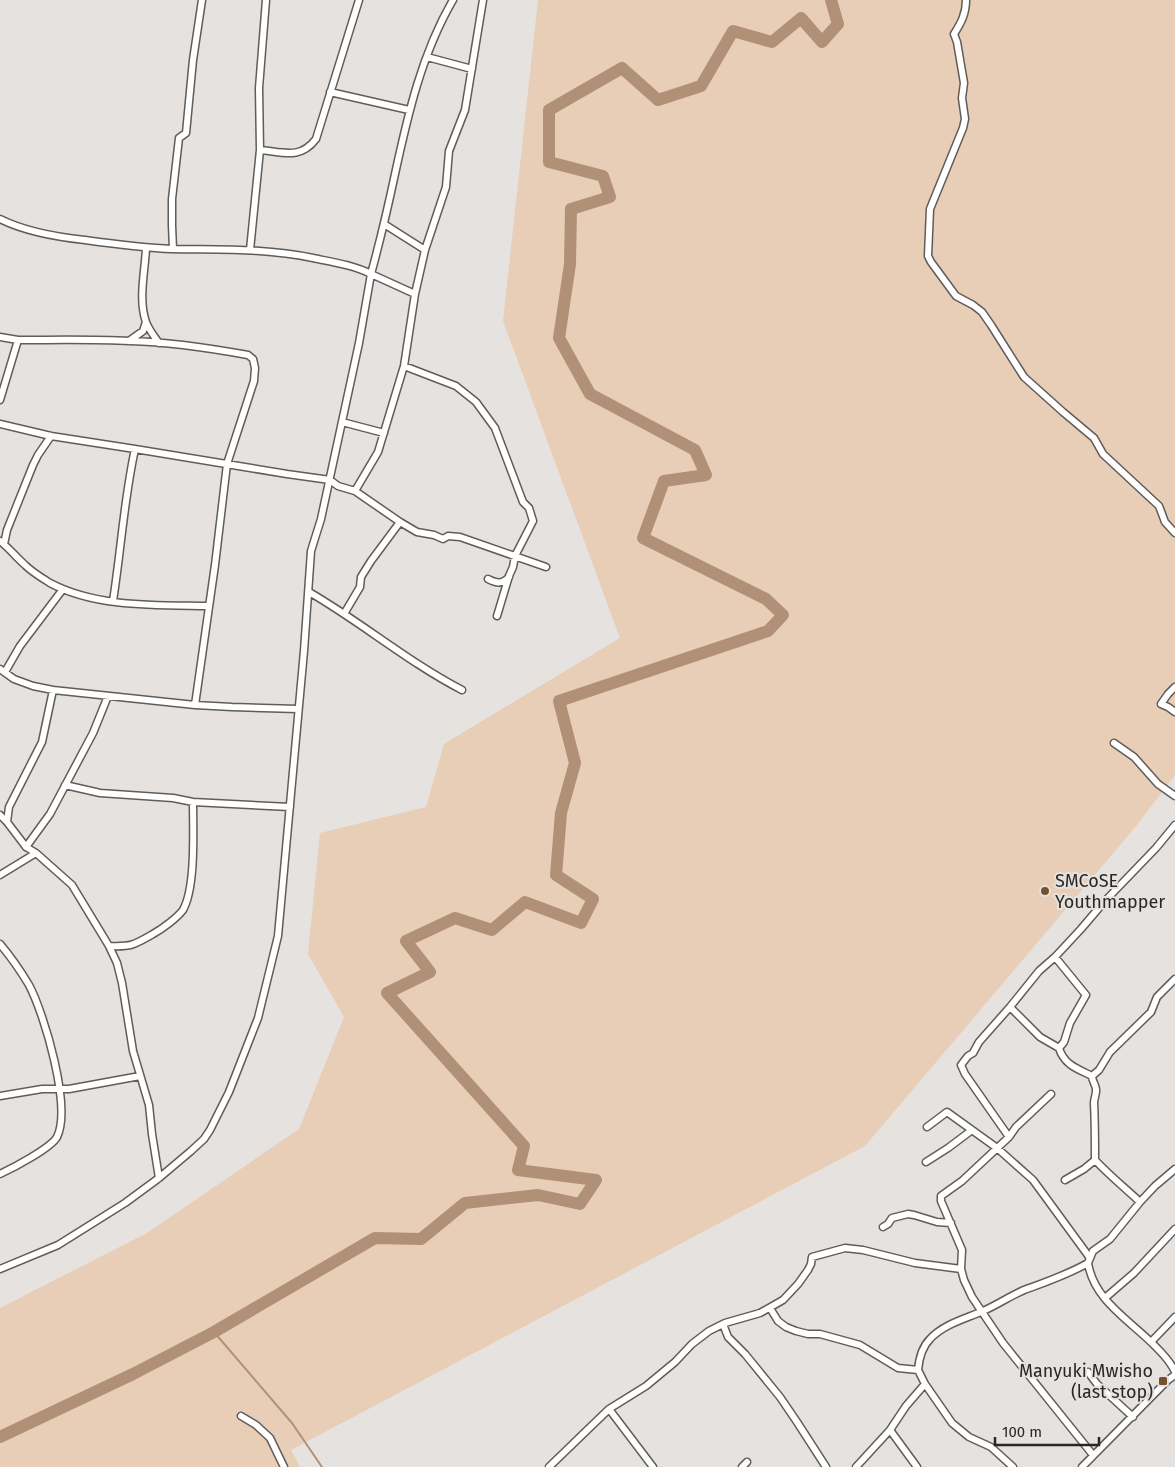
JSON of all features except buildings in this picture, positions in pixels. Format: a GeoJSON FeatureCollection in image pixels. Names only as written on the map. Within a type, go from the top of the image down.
{"type":"FeatureCollection","features":[{"type":"Feature","properties":{"kind":"street"},"geometry":{"type":"LineString","coordinates":[[173,249],[172,199],[179,138],[186,133],[202,0]]}},
{"type":"Feature","properties":{"kind":"street"},"geometry":{"type":"LineString","coordinates":[[250,250],[260,150],[258,88],[266,0]]}},
{"type":"Feature","properties":{"kind":"street"},"geometry":{"type":"LineString","coordinates":[[260,150],[292,153],[305,150],[318,135],[359,0]]}},
{"type":"Feature","properties":{"kind":"street"},"geometry":{"type":"LineString","coordinates":[[0,1270],[58,1244],[125,1203],[191,1152],[210,1130],[233,1083],[258,1018],[278,936],[309,592],[311,551],[322,519],[359,343],[371,274],[409,110],[427,57],[453,0]]}},
{"type":"Feature","properties":{"kind":"street"},"geometry":{"type":"LineString","coordinates":[[355,491],[378,452],[404,366],[415,294],[425,250],[446,187],[449,151],[465,110],[483,0]]}},
{"type":"Feature","properties":{"kind":"street"},"geometry":{"type":"LineString","coordinates":[[966,0],[964,18],[954,34],[964,83],[962,98],[965,118],[963,128],[930,209],[928,256],[956,296],[982,312],[1029,382],[1094,438],[1104,454],[1159,506],[1165,522],[1175,533]]}},
{"type":"Feature","properties":{"kind":"street"},"geometry":{"type":"LineString","coordinates":[[427,57],[472,69]]}},
{"type":"Feature","properties":{"kind":"street"},"geometry":{"type":"LineString","coordinates":[[330,92],[409,110]]}},
{"type":"Feature","properties":{"kind":"street"},"geometry":{"type":"LineString","coordinates":[[0,219],[26,229],[63,238],[146,248],[250,250],[303,256],[364,270],[415,294]]}},
{"type":"Feature","properties":{"kind":"street"},"geometry":{"type":"LineString","coordinates":[[384,224],[425,250]]}},
{"type":"Feature","properties":{"kind":"street"},"geometry":{"type":"LineString","coordinates":[[146,248],[143,307],[146,322],[159,343]]}},
{"type":"Feature","properties":{"kind":"street"},"geometry":{"type":"LineString","coordinates":[[130,341],[143,331],[146,322]]}},
{"type":"Feature","properties":{"kind":"street"},"geometry":{"type":"LineString","coordinates":[[0,337],[18,340],[159,343],[211,348],[248,355],[253,359],[255,368],[254,380],[227,464],[195,705]]}},
{"type":"Feature","properties":{"kind":"street"},"geometry":{"type":"LineString","coordinates":[[0,400],[18,340]]}},
{"type":"Feature","properties":{"kind":"street"},"geometry":{"type":"LineString","coordinates":[[404,366],[456,386],[476,402],[495,428],[523,502],[529,508],[533,521],[515,556],[514,567],[509,576],[505,582],[498,583],[488,579]]}},
{"type":"Feature","properties":{"kind":"street"},"geometry":{"type":"LineString","coordinates":[[342,422],[384,433]]}},
{"type":"Feature","properties":{"kind":"street"},"geometry":{"type":"LineString","coordinates":[[0,424],[51,436],[330,480],[338,486],[355,491],[417,532],[434,535],[443,539],[448,536],[460,537],[546,567]]}},
{"type":"Feature","properties":{"kind":"street"},"geometry":{"type":"LineString","coordinates":[[51,436],[38,454],[2,542],[26,567],[49,582],[89,598],[134,604],[209,606]]}},
{"type":"Feature","properties":{"kind":"street"},"geometry":{"type":"LineString","coordinates":[[113,601],[130,475],[136,448]]}},
{"type":"Feature","properties":{"kind":"street"},"geometry":{"type":"LineString","coordinates":[[344,614],[360,587],[361,578],[371,561],[400,522]]}},
{"type":"Feature","properties":{"kind":"street"},"geometry":{"type":"LineString","coordinates":[[497,616],[509,576]]}},
{"type":"Feature","properties":{"kind":"street"},"geometry":{"type":"LineString","coordinates":[[63,589],[2,670],[14,678],[33,686],[52,690],[195,705],[298,709]]}},
{"type":"Feature","properties":{"kind":"street"},"geometry":{"type":"LineString","coordinates":[[309,592],[440,678],[462,690]]}},
{"type":"Feature","properties":{"kind":"street"},"geometry":{"type":"LineString","coordinates":[[1175,687],[1161,704],[1175,712]]}},
{"type":"Feature","properties":{"kind":"street"},"geometry":{"type":"LineString","coordinates":[[7,822],[9,807],[42,742],[52,690]]}},
{"type":"Feature","properties":{"kind":"street"},"geometry":{"type":"LineString","coordinates":[[26,847],[50,814],[66,785],[93,733],[108,696]]}},
{"type":"Feature","properties":{"kind":"street"},"geometry":{"type":"LineString","coordinates":[[1114,743],[1134,757],[1158,784],[1175,796]]}},
{"type":"Feature","properties":{"kind":"street"},"geometry":{"type":"LineString","coordinates":[[66,785],[100,793],[173,798],[193,802],[290,807]]}},
{"type":"Feature","properties":{"kind":"street"},"geometry":{"type":"LineString","coordinates":[[109,946],[127,947],[143,940],[162,928],[182,911],[187,897],[193,857],[193,802]]}},
{"type":"Feature","properties":{"kind":"street"},"geometry":{"type":"LineString","coordinates":[[0,815],[26,847],[36,853],[72,884],[117,963],[133,1051],[149,1104],[159,1178]]}},
{"type":"Feature","properties":{"kind":"street"},"geometry":{"type":"LineString","coordinates":[[1009,1137],[965,1074],[961,1065],[1039,972],[1055,957],[1175,825]]}},
{"type":"Feature","properties":{"kind":"street"},"geometry":{"type":"LineString","coordinates":[[0,875],[36,853]]}},
{"type":"Feature","properties":{"kind":"street"},"geometry":{"type":"LineString","coordinates":[[0,944],[13,960],[29,986],[39,1011],[50,1046],[60,1089],[62,1118],[57,1137],[46,1148],[0,1174]]}},
{"type":"Feature","properties":{"kind":"street"},"geometry":{"type":"LineString","coordinates":[[1055,957],[1086,995],[1070,1023],[1064,1042],[1059,1048]]}},
{"type":"Feature","properties":{"kind":"street"},"geometry":{"type":"LineString","coordinates":[[1140,1202],[1095,1160],[1096,1124],[1094,1100],[1096,1088],[1092,1082],[1092,1076],[1099,1070],[1110,1052],[1151,1012],[1157,996],[1175,979]]}},
{"type":"Feature","properties":{"kind":"street"},"geometry":{"type":"LineString","coordinates":[[1010,1007],[1040,1037],[1059,1048],[1061,1056],[1071,1066],[1092,1076]]}},
{"type":"Feature","properties":{"kind":"street"},"geometry":{"type":"LineString","coordinates":[[0,1096],[30,1090],[69,1089],[140,1076]]}},
{"type":"Feature","properties":{"kind":"street"},"geometry":{"type":"LineString","coordinates":[[1051,1094],[962,1181],[941,1196],[941,1201],[962,1250],[961,1268],[967,1288],[1003,1343],[1093,1455]]}},
{"type":"Feature","properties":{"kind":"street"},"geometry":{"type":"LineString","coordinates":[[927,1128],[947,1112],[997,1148],[1033,1180],[1089,1260],[1097,1289],[1169,1361],[1175,1372]]}},
{"type":"Feature","properties":{"kind":"street"},"geometry":{"type":"LineString","coordinates":[[926,1162],[972,1130]]}},
{"type":"Feature","properties":{"kind":"street"},"geometry":{"type":"LineString","coordinates":[[1065,1180],[1095,1160]]}},
{"type":"Feature","properties":{"kind":"street"},"geometry":{"type":"LineString","coordinates":[[1013,1467],[991,1447],[968,1437],[952,1423],[925,1384],[918,1370],[922,1349],[938,1331],[1063,1275],[1089,1260],[1094,1251],[1110,1239],[1155,1186],[1175,1169]]}},
{"type":"Feature","properties":{"kind":"street"},"geometry":{"type":"LineString","coordinates":[[883,1227],[892,1218],[908,1214],[937,1222],[951,1222]]}},
{"type":"Feature","properties":{"kind":"street"},"geometry":{"type":"LineString","coordinates":[[1105,1298],[1139,1268],[1175,1230]]}},
{"type":"Feature","properties":{"kind":"street"},"geometry":{"type":"LineString","coordinates":[[549,1467],[609,1409],[646,1386],[709,1331],[723,1324],[760,1313],[783,1300],[808,1270],[812,1257],[845,1248],[863,1250],[915,1263],[961,1268]]}},
{"type":"Feature","properties":{"kind":"street"},"geometry":{"type":"LineString","coordinates":[[770,1308],[778,1321],[786,1327],[808,1334],[820,1334],[860,1344],[898,1368],[918,1370]]}},
{"type":"Feature","properties":{"kind":"street"},"geometry":{"type":"LineString","coordinates":[[1151,1342],[1175,1318]]}},
{"type":"Feature","properties":{"kind":"street"},"geometry":{"type":"LineString","coordinates":[[723,1324],[728,1337],[745,1354],[780,1397],[826,1467]]}},
{"type":"Feature","properties":{"kind":"street"},"geometry":{"type":"LineString","coordinates":[[1088,1372],[1096,1384],[1133,1417]]}},
{"type":"Feature","properties":{"kind":"street"},"geometry":{"type":"LineString","coordinates":[[1082,1467],[1168,1380],[1175,1376]]}},
{"type":"Feature","properties":{"kind":"street"},"geometry":{"type":"LineString","coordinates":[[856,1467],[890,1430],[906,1406],[925,1384]]}},
{"type":"Feature","properties":{"kind":"street"},"geometry":{"type":"LineString","coordinates":[[609,1409],[653,1467]]}},
{"type":"Feature","properties":{"kind":"street"},"geometry":{"type":"LineString","coordinates":[[241,1416],[256,1425],[270,1438],[284,1467]]}},
{"type":"Feature","properties":{"kind":"street"},"geometry":{"type":"LineString","coordinates":[[890,1430],[917,1467]]}},
{"type":"Feature","properties":{"kind":"shaded area"},"geometry":{"type":"Polygon","coordinates":[[[538,0],[1175,0],[1175,775],[1137,825],[865,1146],[291,1450],[300,1467],[0,1467],[0,1308],[147,1233],[299,1129],[344,1017],[308,954],[320,833],[426,807],[444,744],[620,638],[503,321],[538,0]]]}},
{"type":"Feature","properties":{"kind":"waterway"},"geometry":{"type":"LineString","coordinates":[[0,1437],[133,1374],[214,1332],[375,1238],[421,1239],[465,1203],[538,1195],[580,1204],[596,1180],[518,1170],[524,1146],[387,993],[430,972],[406,941],[455,918],[492,930],[525,902],[581,923],[593,899],[556,875],[561,813],[575,763],[559,701],[768,631],[783,615],[766,599],[643,538],[664,481],[706,475],[695,450],[590,394],[559,338],[570,264],[571,209],[610,197],[603,176],[549,162],[549,110],[622,68],[658,100],[701,86],[733,31],[772,42],[801,18],[822,42],[838,24],[831,0]]}},
{"type":"Feature","properties":{"kind":"waterway"},"geometry":{"type":"LineString","coordinates":[[214,1332],[292,1423],[322,1467]]}},
{"type":"Feature","properties":{"kind":"place","name":"SMCoSE Youthmapper"},"geometry":{"type":"Point","coordinates":[1045,891]}},
{"type":"Feature","properties":{"kind":"place","name":"Manyuki Mwisho (last stop)"},"geometry":{"type":"Point","coordinates":[1163,1381]}}]}
